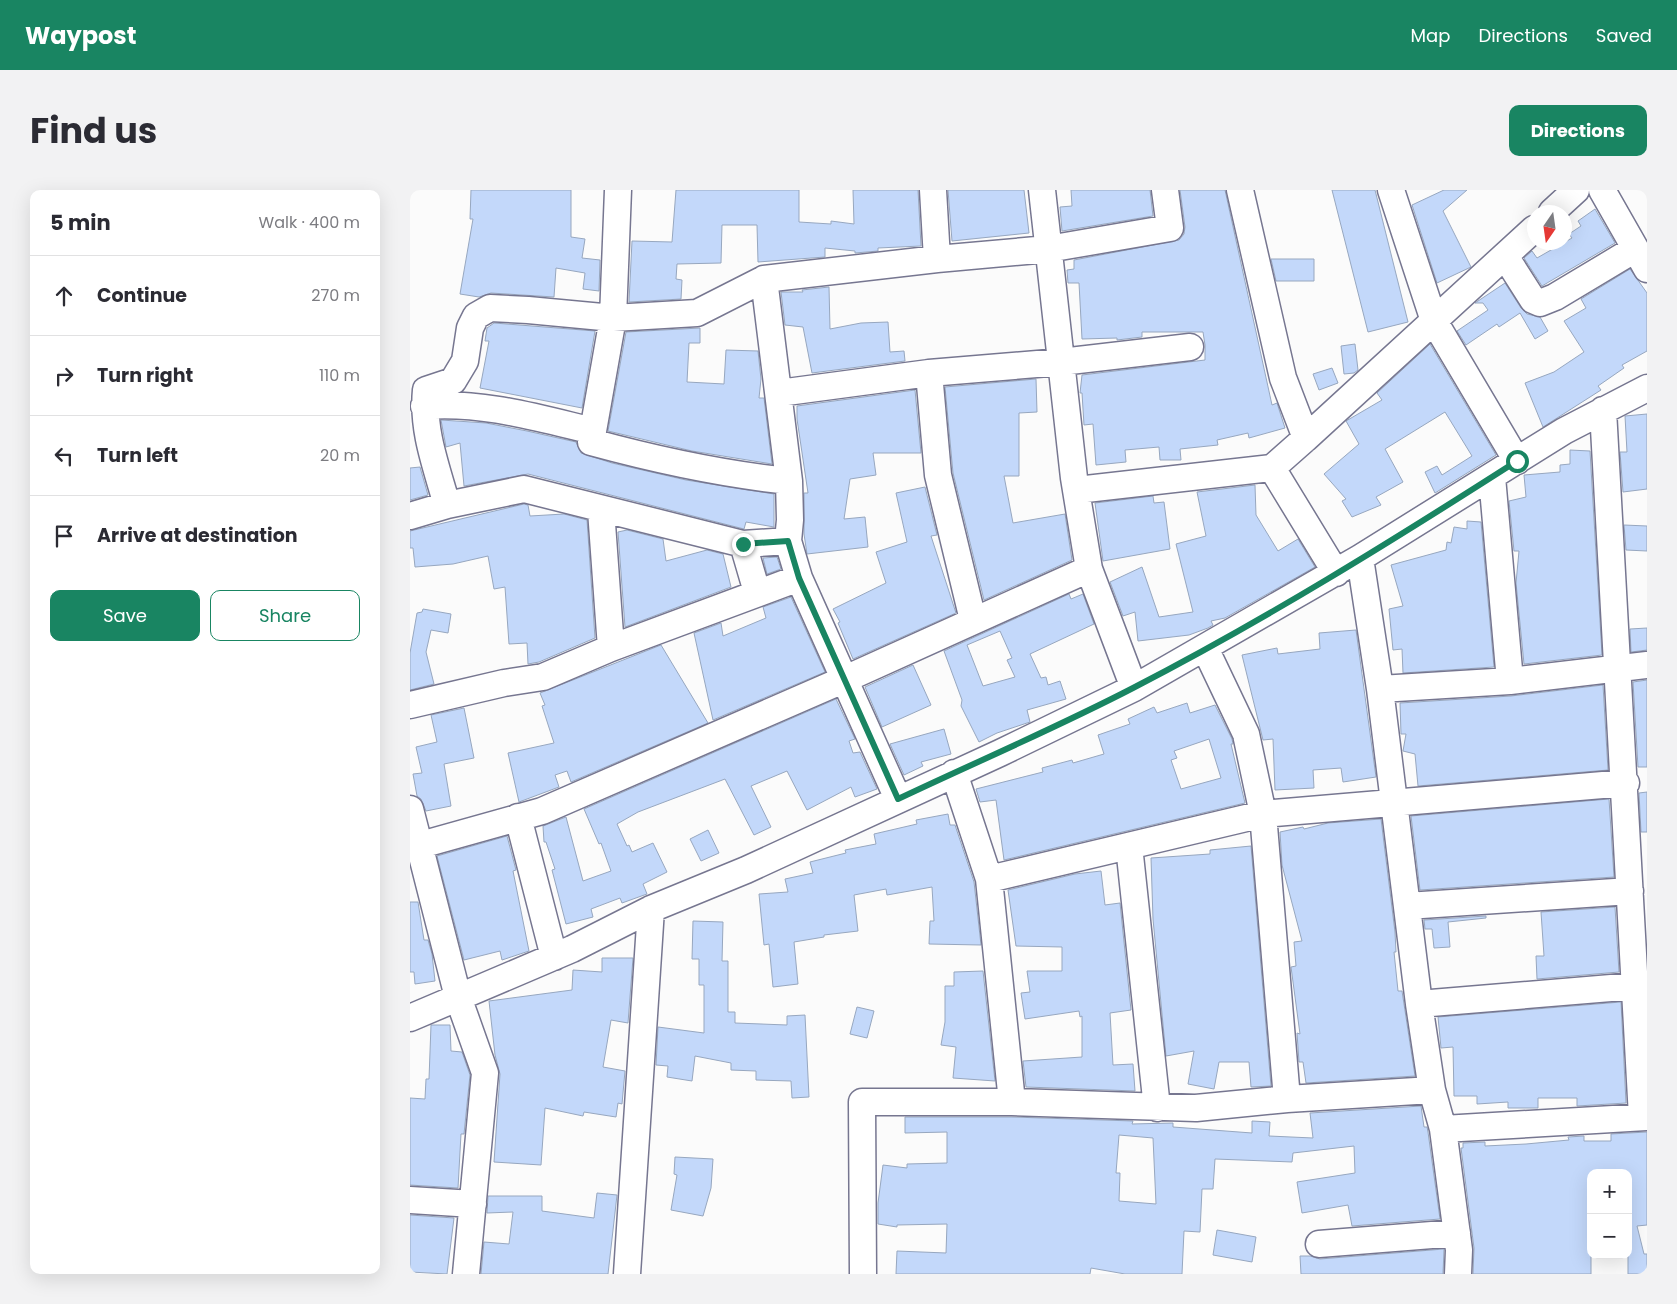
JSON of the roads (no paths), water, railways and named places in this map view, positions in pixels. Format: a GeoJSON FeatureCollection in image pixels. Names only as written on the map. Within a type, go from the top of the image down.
{"type":"FeatureCollection","features":[{"type":"Feature","properties":{"kind":"street"},"geometry":{"type":"LineString","coordinates":[[618,190],[613,318],[591,442],[657,460],[731,475],[789,481]]}},
{"type":"Feature","properties":{"kind":"street"},"geometry":{"type":"LineString","coordinates":[[933,190],[937,259]]}},
{"type":"Feature","properties":{"kind":"street"},"geometry":{"type":"LineString","coordinates":[[1042,190],[1076,490],[1088,569],[1134,688]]}},
{"type":"Feature","properties":{"kind":"street"},"geometry":{"type":"LineString","coordinates":[[447,504],[428,440],[424,406],[426,390],[453,381],[464,361],[476,316],[490,308],[613,318],[697,313],[764,280],[937,259],[1048,249],[1170,228],[1166,190]]}},
{"type":"Feature","properties":{"kind":"street"},"geometry":{"type":"LineString","coordinates":[[1240,190],[1283,378],[1306,438]]}},
{"type":"Feature","properties":{"kind":"street"},"geometry":{"type":"LineString","coordinates":[[1391,190],[1434,321],[1517,461]]}},
{"type":"Feature","properties":{"kind":"street"},"geometry":{"type":"LineString","coordinates":[[1560,205],[1576,190]]}},
{"type":"Feature","properties":{"kind":"street"},"geometry":{"type":"LineString","coordinates":[[1505,256],[1533,300],[1540,303],[1641,259],[1602,190]]}},
{"type":"Feature","properties":{"kind":"street"},"geometry":{"type":"LineString","coordinates":[[1076,490],[1272,468],[1527,236]]}},
{"type":"Feature","properties":{"kind":"street"},"geometry":{"type":"LineString","coordinates":[[764,280],[789,481],[790,520],[788,541],[799,578],[843,680],[898,799]]}},
{"type":"Feature","properties":{"kind":"street"},"geometry":{"type":"LineString","coordinates":[[779,393],[929,373],[1061,362],[1190,347]]}},
{"type":"Feature","properties":{"kind":"street"},"geometry":{"type":"LineString","coordinates":[[929,373],[938,475],[973,620]]}},
{"type":"Feature","properties":{"kind":"street"},"geometry":{"type":"LineString","coordinates":[[410,1018],[554,957],[651,909],[746,870],[1000,753],[1134,688],[1360,558],[1564,431],[1647,388]]}},
{"type":"Feature","properties":{"kind":"street"},"geometry":{"type":"LineString","coordinates":[[424,406],[460,405],[528,415],[593,431]]}},
{"type":"Feature","properties":{"kind":"street"},"geometry":{"type":"LineString","coordinates":[[1443,1129],[1645,1117],[1635,986],[1626,783],[1603,410]]}},
{"type":"Feature","properties":{"kind":"street"},"geometry":{"type":"LineString","coordinates":[[1272,468],[1336,572]]}},
{"type":"Feature","properties":{"kind":"street"},"geometry":{"type":"LineString","coordinates":[[1492,476],[1510,681]]}},
{"type":"Feature","properties":{"kind":"street"},"geometry":{"type":"LineString","coordinates":[[410,516],[447,504],[524,489],[601,510],[743,544],[788,541]]}},
{"type":"Feature","properties":{"kind":"street"},"geometry":{"type":"LineString","coordinates":[[601,510],[611,648]]}},
{"type":"Feature","properties":{"kind":"street"},"geometry":{"type":"LineString","coordinates":[[743,544],[757,592]]}},
{"type":"Feature","properties":{"kind":"street"},"geometry":{"type":"LineString","coordinates":[[1360,558],[1380,689],[1419,1004],[1432,1090],[1443,1129],[1457,1233],[1458,1274]]}},
{"type":"Feature","properties":{"kind":"street"},"geometry":{"type":"LineString","coordinates":[[415,847],[542,811],[843,680],[1088,569]]}},
{"type":"Feature","properties":{"kind":"street"},"geometry":{"type":"LineString","coordinates":[[410,705],[504,683],[543,677],[611,648],[757,592],[799,578]]}},
{"type":"Feature","properties":{"kind":"street"},"geometry":{"type":"LineString","coordinates":[[1205,648],[1246,734],[1263,814],[1287,1099]]}},
{"type":"Feature","properties":{"kind":"street"},"geometry":{"type":"LineString","coordinates":[[1380,689],[1510,681],[1647,665]]}},
{"type":"Feature","properties":{"kind":"street"},"geometry":{"type":"LineString","coordinates":[[954,773],[989,879],[1012,1102]]}},
{"type":"Feature","properties":{"kind":"street"},"geometry":{"type":"LineString","coordinates":[[989,879],[1263,814],[1626,783]]}},
{"type":"Feature","properties":{"kind":"street"},"geometry":{"type":"LineString","coordinates":[[410,809],[415,847],[458,997],[485,1073],[466,1274]]}},
{"type":"Feature","properties":{"kind":"street"},"geometry":{"type":"LineString","coordinates":[[518,817],[554,957]]}},
{"type":"Feature","properties":{"kind":"street"},"geometry":{"type":"LineString","coordinates":[[1130,846],[1157,1108]]}},
{"type":"Feature","properties":{"kind":"street"},"geometry":{"type":"LineString","coordinates":[[1407,906],[1630,891]]}},
{"type":"Feature","properties":{"kind":"street"},"geometry":{"type":"LineString","coordinates":[[627,1274],[651,909]]}},
{"type":"Feature","properties":{"kind":"street"},"geometry":{"type":"LineString","coordinates":[[1419,1004],[1635,986]]}},
{"type":"Feature","properties":{"kind":"street"},"geometry":{"type":"LineString","coordinates":[[864,1274],[862,1102],[1012,1102],[1196,1108],[1287,1099],[1432,1090]]}},
{"type":"Feature","properties":{"kind":"street"},"geometry":{"type":"LineString","coordinates":[[410,1200],[473,1204]]}},
{"type":"Feature","properties":{"kind":"street"},"geometry":{"type":"LineString","coordinates":[[1319,1244],[1457,1233]]}}]}
